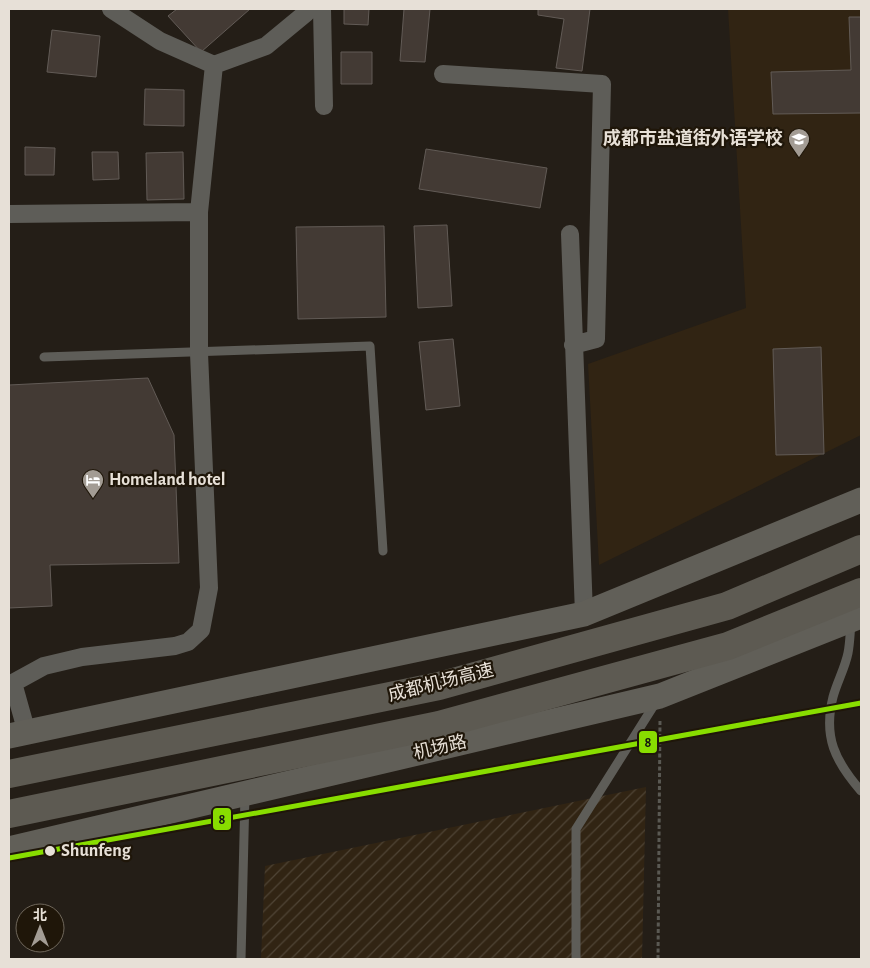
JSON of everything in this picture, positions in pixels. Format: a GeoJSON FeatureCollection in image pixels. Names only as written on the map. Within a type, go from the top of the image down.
{"type":"FeatureCollection","features":[{"type":"Feature","properties":{"kind":"highway","name":"成都机场高速"},"geometry":{"type":"LineString","coordinates":[[9,774],[439,686],[727,606],[861,550]]}},
{"type":"Feature","properties":{"kind":"highway"},"geometry":{"type":"LineString","coordinates":[[9,814],[439,725],[728,646],[861,592]]}},
{"type":"Feature","properties":{"kind":"main road"},"geometry":{"type":"LineString","coordinates":[[18,735],[584,614],[861,500]]}},
{"type":"Feature","properties":{"kind":"main road","name":"机场路"},"geometry":{"type":"LineString","coordinates":[[9,849],[660,696],[856,618]]}},
{"type":"Feature","properties":{"kind":"street"},"geometry":{"type":"LineString","coordinates":[[111,9],[160,42],[214,65],[266,46],[306,13],[307,9]]}},
{"type":"Feature","properties":{"kind":"street"},"geometry":{"type":"LineString","coordinates":[[322,9],[324,106]]}},
{"type":"Feature","properties":{"kind":"street"},"geometry":{"type":"LineString","coordinates":[[18,735],[11,683],[44,666],[82,657],[175,646],[188,642],[201,630],[209,588],[199,353],[198,212],[214,65]]}},
{"type":"Feature","properties":{"kind":"street"},"geometry":{"type":"LineString","coordinates":[[443,74],[602,84],[596,339],[573,345]]}},
{"type":"Feature","properties":{"kind":"street"},"geometry":{"type":"LineString","coordinates":[[9,214],[198,212]]}},
{"type":"Feature","properties":{"kind":"street"},"geometry":{"type":"LineString","coordinates":[[570,234],[584,614]]}},
{"type":"Feature","properties":{"kind":"lane"},"geometry":{"type":"LineString","coordinates":[[44,357],[370,346],[383,551]]}},
{"type":"Feature","properties":{"kind":"lane"},"geometry":{"type":"LineString","coordinates":[[856,618],[848,654],[830,712],[829,732],[832,749],[861,791]]}},
{"type":"Feature","properties":{"kind":"lane"},"geometry":{"type":"LineString","coordinates":[[576,959],[576,830],[660,696]]}},
{"type":"Feature","properties":{"kind":"lane"},"geometry":{"type":"LineString","coordinates":[[242,959],[245,795]]}},
{"type":"Feature","properties":{"kind":"path"},"geometry":{"type":"LineString","coordinates":[[658,959],[660,696]]}},
{"type":"Feature","properties":{"kind":"shaded area","name":"成都市盐道街外语学校"},"geometry":{"type":"Polygon","coordinates":[[[728,9],[861,9],[861,435],[599,565],[588,364],[746,308],[728,9]]]}},
{"type":"Feature","properties":{"kind":"shaded area"},"geometry":{"type":"Polygon","coordinates":[[[646,787],[642,959],[261,959],[265,866],[646,787]]]}},
{"type":"Feature","properties":{"kind":"building"},"geometry":{"type":"Polygon","coordinates":[[[177,9],[250,9],[201,52],[168,16],[177,9]]]}},
{"type":"Feature","properties":{"kind":"building"},"geometry":{"type":"Polygon","coordinates":[[[344,9],[369,9],[368,25],[344,24],[344,9]]]}},
{"type":"Feature","properties":{"kind":"building"},"geometry":{"type":"Polygon","coordinates":[[[404,9],[430,9],[425,62],[400,61],[404,9]]]}},
{"type":"Feature","properties":{"kind":"building"},"geometry":{"type":"Polygon","coordinates":[[[538,9],[590,9],[582,71],[556,68],[564,19],[538,15],[538,9]]]}},
{"type":"Feature","properties":{"kind":"building"},"geometry":{"type":"Polygon","coordinates":[[[849,17],[861,17],[861,113],[773,114],[771,72],[851,70],[849,17]]]}},
{"type":"Feature","properties":{"kind":"building"},"geometry":{"type":"Polygon","coordinates":[[[52,30],[100,36],[96,77],[47,72],[52,30]]]}},
{"type":"Feature","properties":{"kind":"building"},"geometry":{"type":"Polygon","coordinates":[[[341,52],[372,52],[372,84],[341,84],[341,52]]]}},
{"type":"Feature","properties":{"kind":"building"},"geometry":{"type":"Polygon","coordinates":[[[145,89],[184,90],[184,126],[144,125],[145,89]]]}},
{"type":"Feature","properties":{"kind":"building"},"geometry":{"type":"Polygon","coordinates":[[[25,147],[55,148],[54,175],[25,175],[25,147]]]}},
{"type":"Feature","properties":{"kind":"building"},"geometry":{"type":"Polygon","coordinates":[[[426,149],[547,168],[540,208],[419,189],[426,149]]]}},
{"type":"Feature","properties":{"kind":"building"},"geometry":{"type":"Polygon","coordinates":[[[92,152],[118,152],[119,179],[93,180],[92,152]]]}},
{"type":"Feature","properties":{"kind":"building"},"geometry":{"type":"Polygon","coordinates":[[[183,152],[184,199],[147,200],[146,153],[183,152]]]}},
{"type":"Feature","properties":{"kind":"building"},"geometry":{"type":"Polygon","coordinates":[[[447,225],[452,306],[418,308],[414,226],[447,225]]]}},
{"type":"Feature","properties":{"kind":"building"},"geometry":{"type":"Polygon","coordinates":[[[384,226],[386,317],[298,319],[296,227],[384,226]]]}},
{"type":"Feature","properties":{"kind":"building"},"geometry":{"type":"Polygon","coordinates":[[[453,339],[460,406],[426,410],[419,342],[453,339]]]}},
{"type":"Feature","properties":{"kind":"building"},"geometry":{"type":"Polygon","coordinates":[[[821,347],[824,454],[776,455],[773,349],[821,347]]]}},
{"type":"Feature","properties":{"kind":"building","name":"Homeland hotel"},"geometry":{"type":"Polygon","coordinates":[[[148,378],[174,435],[179,563],[50,565],[52,606],[9,608],[9,385],[148,378]]]}},
{"type":"Feature","properties":{"kind":"transit line","name":"8"},"geometry":{"type":"LineString","coordinates":[[9,858],[861,703]]}},
{"type":"Feature","properties":{"kind":"place","name":"成都市盐道街外语学校"},"geometry":{"type":"Point","coordinates":[799,158]}},
{"type":"Feature","properties":{"kind":"place","name":"Homeland hotel"},"geometry":{"type":"Point","coordinates":[93,499]}},
{"type":"Feature","properties":{"kind":"place","name":"Shunfeng"},"geometry":{"type":"Point","coordinates":[50,851]}}]}
